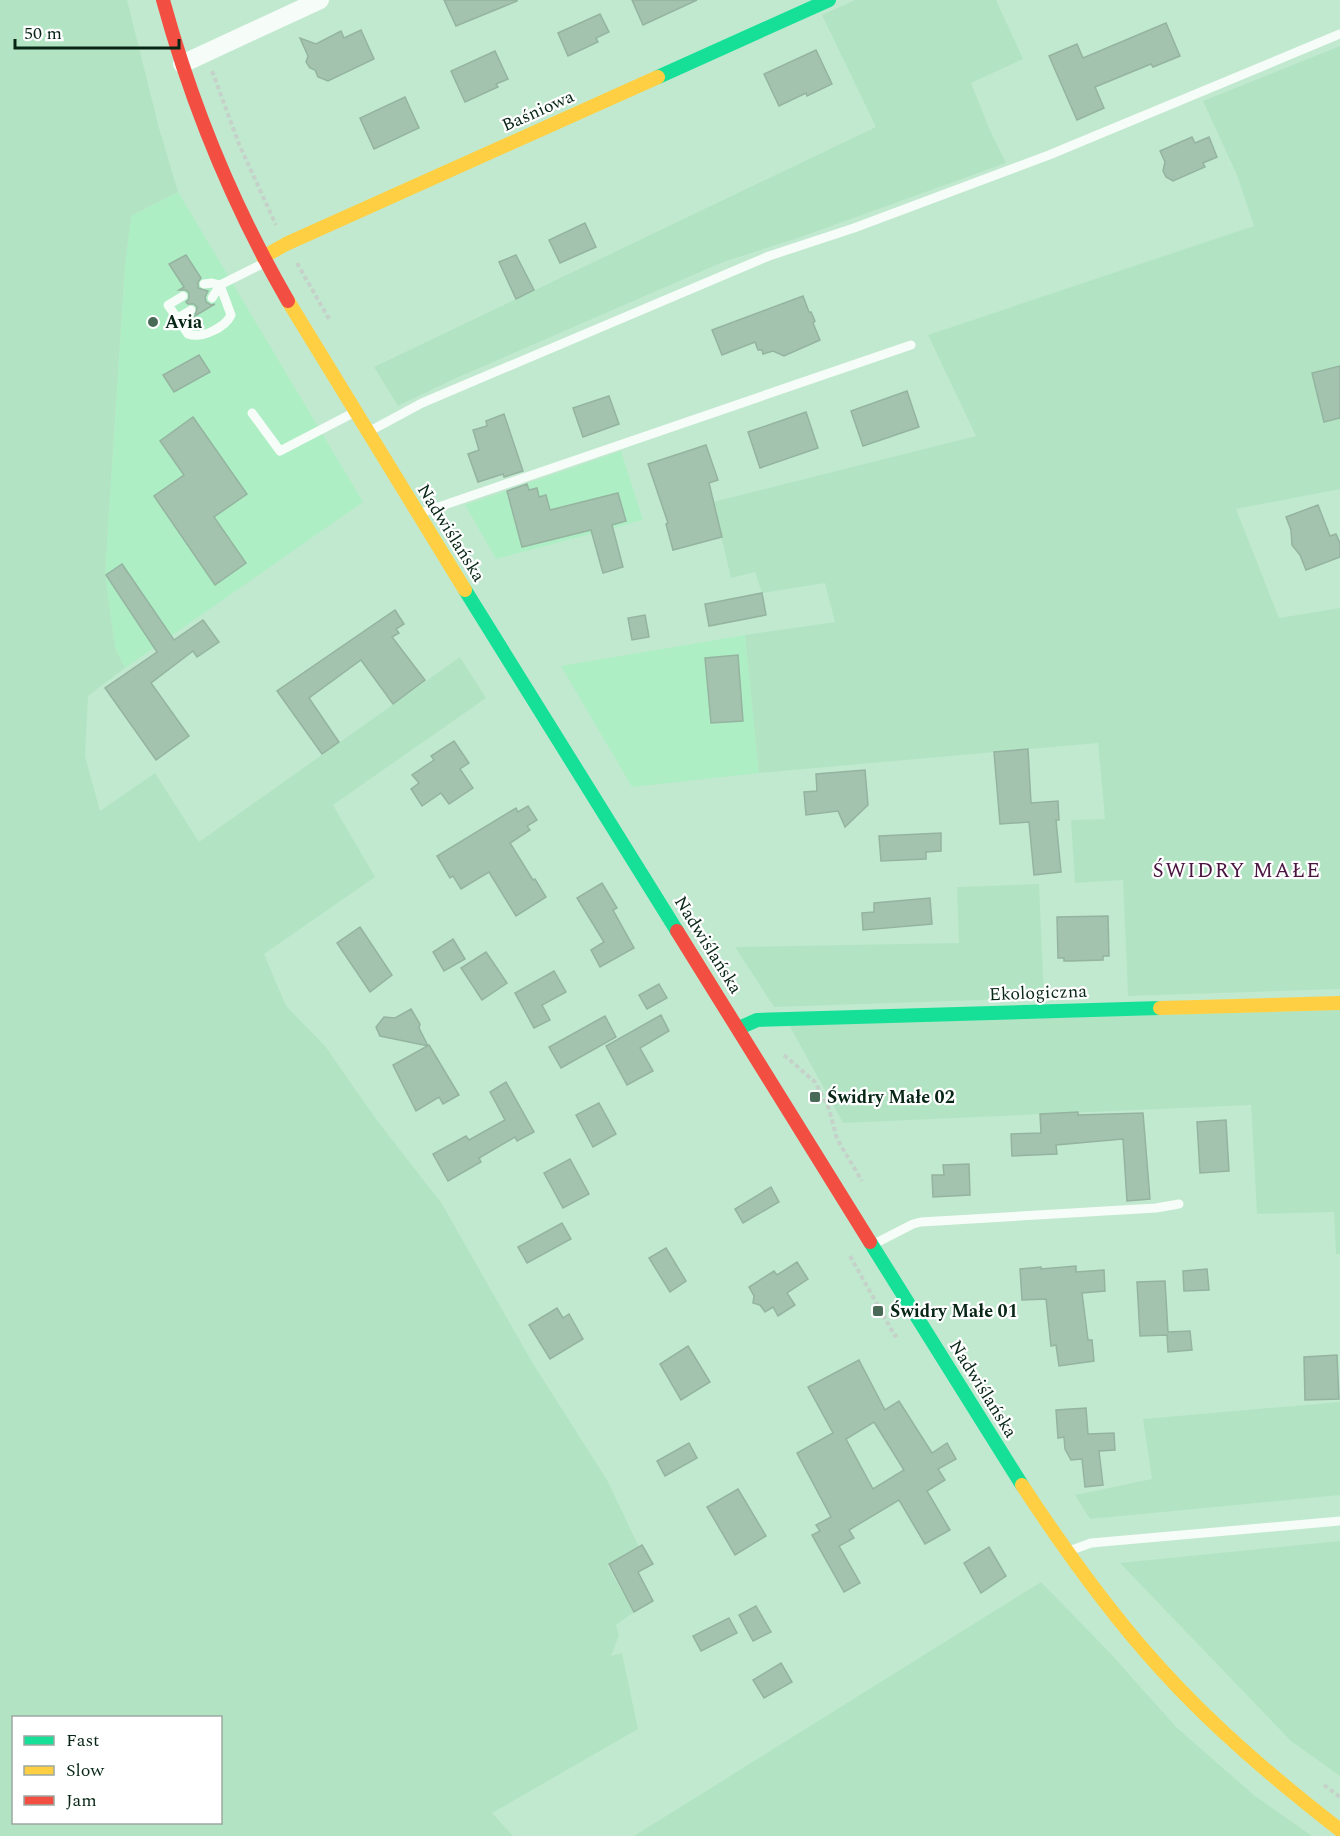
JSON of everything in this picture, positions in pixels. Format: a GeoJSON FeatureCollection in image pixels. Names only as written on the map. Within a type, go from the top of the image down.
{"type":"FeatureCollection","features":[{"type":"Feature","properties":{"kind":"main road","name":"Nadwiślańska"},"geometry":{"type":"LineString","coordinates":[[163,0],[182,64],[211,145],[265,260],[355,412],[1009,1466],[1067,1552],[1135,1641],[1187,1697],[1263,1769],[1340,1830]]}},
{"type":"Feature","properties":{"kind":"main road","name":"Baśniowa"},"geometry":{"type":"LineString","coordinates":[[265,260],[286,244],[829,0]]}},
{"type":"Feature","properties":{"kind":"main road","name":"Ekologiczna"},"geometry":{"type":"LineString","coordinates":[[739,1028],[757,1020],[1340,1003]]}},
{"type":"Feature","properties":{"kind":"street"},"geometry":{"type":"LineString","coordinates":[[182,64],[320,0]]}},
{"type":"Feature","properties":{"kind":"lane"},"geometry":{"type":"LineString","coordinates":[[368,432],[423,403],[769,256],[854,228],[1049,155],[1340,34]]}},
{"type":"Feature","properties":{"kind":"lane"},"geometry":{"type":"LineString","coordinates":[[212,298],[220,285],[265,260]]}},
{"type":"Feature","properties":{"kind":"lane"},"geometry":{"type":"LineString","coordinates":[[204,284],[220,285]]}},
{"type":"Feature","properties":{"kind":"lane"},"geometry":{"type":"LineString","coordinates":[[183,296],[168,305],[188,334],[201,336],[229,319],[230,310],[220,285]]}},
{"type":"Feature","properties":{"kind":"lane"},"geometry":{"type":"LineString","coordinates":[[176,319],[191,310]]}},
{"type":"Feature","properties":{"kind":"lane"},"geometry":{"type":"LineString","coordinates":[[418,514],[911,345]]}},
{"type":"Feature","properties":{"kind":"lane"},"geometry":{"type":"LineString","coordinates":[[252,413],[280,451],[355,412]]}},
{"type":"Feature","properties":{"kind":"lane"},"geometry":{"type":"LineString","coordinates":[[872,1245],[921,1222],[1156,1208],[1179,1204]]}},
{"type":"Feature","properties":{"kind":"lane"},"geometry":{"type":"LineString","coordinates":[[1067,1552],[1091,1543],[1340,1521]]}},
{"type":"Feature","properties":{"kind":"path"},"geometry":{"type":"LineString","coordinates":[[205,53],[239,144],[286,244],[331,322]]}},
{"type":"Feature","properties":{"kind":"path"},"geometry":{"type":"LineString","coordinates":[[782,1053],[815,1082],[829,1109],[837,1139]]}},
{"type":"Feature","properties":{"kind":"path"},"geometry":{"type":"LineString","coordinates":[[1322,1784],[1340,1797]]}},
{"type":"Feature","properties":{"kind":"shaded area"},"geometry":{"type":"Polygon","coordinates":[[[0,0],[127,0],[159,128],[178,192],[131,216],[125,266],[105,573],[115,648],[125,668],[88,696],[85,756],[100,811],[155,773],[199,842],[460,657],[486,698],[333,805],[375,877],[264,954],[286,1006],[325,1046],[376,1119],[442,1204],[532,1362],[607,1480],[639,1547],[607,1565],[634,1612],[616,1625],[619,1635],[611,1656],[622,1653],[638,1729],[492,1813],[513,1836],[0,1836],[0,0]]]}},
{"type":"Feature","properties":{"kind":"shaded area"},"geometry":{"type":"Polygon","coordinates":[[[855,0],[996,0],[1023,59],[971,83],[1006,163],[798,238],[723,262],[454,379],[398,406],[374,367],[876,127],[822,15],[855,0]]]}},
{"type":"Feature","properties":{"kind":"shaded area"},"geometry":{"type":"Polygon","coordinates":[[[1340,46],[1340,489],[1236,509],[1279,618],[1340,608],[1340,989],[1128,996],[1123,880],[1075,883],[1071,820],[1105,819],[1098,743],[759,773],[745,635],[835,622],[825,583],[762,593],[755,572],[731,578],[713,502],[976,436],[928,335],[1254,226],[1237,175],[1203,101],[1340,46]]]}},
{"type":"Feature","properties":{"kind":"shaded area"},"geometry":{"type":"Polygon","coordinates":[[[178,192],[363,502],[125,668],[115,648],[105,573],[125,266],[131,216],[178,192]]]}},
{"type":"Feature","properties":{"kind":"shaded area"},"geometry":{"type":"Polygon","coordinates":[[[621,451],[643,520],[496,559],[465,505],[621,451]]]}},
{"type":"Feature","properties":{"kind":"shaded area"},"geometry":{"type":"Polygon","coordinates":[[[745,635],[759,773],[632,787],[561,666],[745,635]]]}},
{"type":"Feature","properties":{"kind":"shaded area"},"geometry":{"type":"Polygon","coordinates":[[[1039,884],[1044,998],[774,1007],[735,947],[959,943],[957,887],[1039,884]]]}},
{"type":"Feature","properties":{"kind":"shaded area"},"geometry":{"type":"Polygon","coordinates":[[[1340,1010],[1340,1254],[1336,1254],[1334,1212],[1257,1214],[1251,1105],[843,1123],[789,1025],[1340,1010]]]}},
{"type":"Feature","properties":{"kind":"shaded area"},"geometry":{"type":"Polygon","coordinates":[[[1340,1402],[1340,1495],[1090,1519],[1075,1495],[1152,1479],[1143,1419],[1340,1402]]]}},
{"type":"Feature","properties":{"kind":"shaded area"},"geometry":{"type":"Polygon","coordinates":[[[1340,1541],[1340,1776],[1291,1741],[1120,1563],[1340,1541]]]}},
{"type":"Feature","properties":{"kind":"shaded area"},"geometry":{"type":"Polygon","coordinates":[[[1041,1582],[1111,1654],[1176,1727],[1255,1796],[1312,1836],[634,1836],[1041,1582]]]}},
{"type":"Feature","properties":{"kind":"building"},"geometry":{"type":"Polygon","coordinates":[[[444,0],[517,0],[517,1],[456,26],[444,0]]]}},
{"type":"Feature","properties":{"kind":"building"},"geometry":{"type":"Polygon","coordinates":[[[632,0],[697,0],[643,25],[632,0]]]}},
{"type":"Feature","properties":{"kind":"building"},"geometry":{"type":"Polygon","coordinates":[[[600,14],[609,32],[596,38],[598,42],[568,56],[558,33],[600,14]]]}},
{"type":"Feature","properties":{"kind":"building"},"geometry":{"type":"Polygon","coordinates":[[[1166,23],[1180,56],[1153,67],[1151,64],[1095,87],[1104,108],[1077,120],[1049,56],[1077,44],[1083,58],[1166,23]]]}},
{"type":"Feature","properties":{"kind":"building"},"geometry":{"type":"Polygon","coordinates":[[[361,30],[374,59],[328,81],[318,77],[315,70],[310,68],[306,62],[308,56],[300,38],[316,44],[341,31],[344,38],[361,30]]]}},
{"type":"Feature","properties":{"kind":"building"},"geometry":{"type":"Polygon","coordinates":[[[816,50],[832,84],[779,106],[764,74],[816,50]]]}},
{"type":"Feature","properties":{"kind":"building"},"geometry":{"type":"Polygon","coordinates":[[[495,51],[508,79],[496,84],[498,87],[465,102],[451,71],[495,51]]]}},
{"type":"Feature","properties":{"kind":"building"},"geometry":{"type":"Polygon","coordinates":[[[405,97],[419,128],[374,149],[360,118],[405,97]]]}},
{"type":"Feature","properties":{"kind":"building"},"geometry":{"type":"Polygon","coordinates":[[[1192,137],[1195,143],[1209,137],[1217,157],[1203,163],[1205,167],[1173,181],[1166,177],[1163,171],[1165,162],[1160,151],[1192,137]]]}},
{"type":"Feature","properties":{"kind":"building"},"geometry":{"type":"Polygon","coordinates":[[[585,223],[596,247],[560,263],[549,240],[585,223]]]}},
{"type":"Feature","properties":{"kind":"building"},"geometry":{"type":"Polygon","coordinates":[[[186,255],[201,278],[198,288],[208,291],[205,297],[206,302],[211,305],[215,304],[195,316],[197,307],[186,302],[189,299],[189,293],[186,290],[179,290],[184,287],[169,264],[186,255]]]}},
{"type":"Feature","properties":{"kind":"building"},"geometry":{"type":"Polygon","coordinates":[[[516,255],[534,290],[516,299],[499,262],[516,255]]]}},
{"type":"Feature","properties":{"kind":"building"},"geometry":{"type":"Polygon","coordinates":[[[803,296],[815,321],[813,323],[820,340],[784,356],[773,351],[763,354],[762,350],[758,350],[755,342],[722,355],[712,330],[803,296]]]}},
{"type":"Feature","properties":{"kind":"building"},"geometry":{"type":"Polygon","coordinates":[[[199,355],[210,372],[174,392],[163,375],[199,355]]]}},
{"type":"Feature","properties":{"kind":"building"},"geometry":{"type":"Polygon","coordinates":[[[1340,366],[1340,418],[1324,422],[1312,373],[1340,366]]]}},
{"type":"Feature","properties":{"kind":"building"},"geometry":{"type":"Polygon","coordinates":[[[907,391],[919,427],[863,446],[851,411],[907,391]]]}},
{"type":"Feature","properties":{"kind":"building"},"geometry":{"type":"Polygon","coordinates":[[[609,396],[619,424],[583,437],[573,408],[609,396]]]}},
{"type":"Feature","properties":{"kind":"building"},"geometry":{"type":"Polygon","coordinates":[[[806,412],[818,448],[760,468],[748,432],[806,412]]]}},
{"type":"Feature","properties":{"kind":"building"},"geometry":{"type":"Polygon","coordinates":[[[504,414],[523,471],[504,477],[503,474],[478,482],[468,454],[479,450],[473,430],[487,426],[486,421],[504,414]]]}},
{"type":"Feature","properties":{"kind":"building"},"geometry":{"type":"Polygon","coordinates":[[[193,417],[247,494],[214,517],[246,563],[215,585],[154,496],[184,475],[160,441],[193,417]]]}},
{"type":"Feature","properties":{"kind":"building"},"geometry":{"type":"Polygon","coordinates":[[[706,445],[718,480],[709,483],[722,537],[673,550],[666,524],[668,523],[648,464],[706,445]]]}},
{"type":"Feature","properties":{"kind":"building"},"geometry":{"type":"Polygon","coordinates":[[[527,484],[529,490],[537,488],[539,497],[546,495],[550,510],[618,493],[626,521],[612,525],[623,567],[603,573],[591,530],[522,547],[507,491],[527,484]]]}},
{"type":"Feature","properties":{"kind":"building"},"geometry":{"type":"Polygon","coordinates":[[[1318,505],[1330,536],[1336,534],[1340,543],[1340,557],[1306,570],[1300,555],[1292,545],[1291,530],[1286,517],[1318,505]]]}},
{"type":"Feature","properties":{"kind":"building"},"geometry":{"type":"Polygon","coordinates":[[[122,564],[174,640],[203,620],[219,642],[197,657],[193,651],[151,683],[189,736],[156,760],[105,688],[157,652],[106,575],[122,564]]]}},
{"type":"Feature","properties":{"kind":"building"},"geometry":{"type":"Polygon","coordinates":[[[762,593],[766,615],[709,626],[705,604],[762,593]]]}},
{"type":"Feature","properties":{"kind":"building"},"geometry":{"type":"Polygon","coordinates":[[[395,610],[404,624],[396,629],[399,633],[392,637],[425,680],[393,704],[361,660],[309,698],[339,742],[322,754],[277,691],[395,610]]]}},
{"type":"Feature","properties":{"kind":"building"},"geometry":{"type":"Polygon","coordinates":[[[645,615],[649,637],[632,640],[628,618],[645,615]]]}},
{"type":"Feature","properties":{"kind":"building"},"geometry":{"type":"Polygon","coordinates":[[[738,655],[743,721],[711,723],[705,658],[738,655]]]}},
{"type":"Feature","properties":{"kind":"building"},"geometry":{"type":"Polygon","coordinates":[[[454,741],[469,763],[460,769],[473,788],[449,804],[441,793],[422,806],[411,789],[419,783],[412,775],[434,760],[431,756],[454,741]]]}},
{"type":"Feature","properties":{"kind":"building"},"geometry":{"type":"Polygon","coordinates":[[[1028,749],[1031,803],[1058,801],[1059,820],[1056,820],[1061,872],[1034,875],[1029,822],[1000,824],[994,752],[1028,749]]]}},
{"type":"Feature","properties":{"kind":"building"},"geometry":{"type":"Polygon","coordinates":[[[865,770],[868,805],[845,827],[838,811],[806,815],[804,792],[817,791],[816,774],[865,770]]]}},
{"type":"Feature","properties":{"kind":"building"},"geometry":{"type":"Polygon","coordinates":[[[528,806],[537,820],[527,826],[530,830],[510,843],[546,897],[516,916],[489,872],[461,889],[453,876],[450,878],[437,856],[516,808],[518,812],[528,806]]]}},
{"type":"Feature","properties":{"kind":"building"},"geometry":{"type":"Polygon","coordinates":[[[941,833],[941,851],[926,852],[926,859],[881,861],[879,836],[941,833]]]}},
{"type":"Feature","properties":{"kind":"building"},"geometry":{"type":"Polygon","coordinates":[[[602,883],[617,908],[613,910],[634,948],[600,967],[591,950],[604,942],[577,898],[602,883]]]}},
{"type":"Feature","properties":{"kind":"building"},"geometry":{"type":"Polygon","coordinates":[[[930,898],[932,924],[863,930],[862,913],[874,912],[874,903],[930,898]]]}},
{"type":"Feature","properties":{"kind":"building"},"geometry":{"type":"Polygon","coordinates":[[[1108,916],[1109,956],[1103,956],[1103,960],[1064,961],[1064,958],[1058,958],[1057,917],[1108,916]]]}},
{"type":"Feature","properties":{"kind":"building"},"geometry":{"type":"Polygon","coordinates":[[[360,927],[392,975],[370,992],[337,943],[360,927]]]}},
{"type":"Feature","properties":{"kind":"building"},"geometry":{"type":"Polygon","coordinates":[[[453,939],[465,959],[444,971],[433,952],[453,939]]]}},
{"type":"Feature","properties":{"kind":"building"},"geometry":{"type":"Polygon","coordinates":[[[486,952],[507,983],[482,1000],[461,968],[486,952]]]}},
{"type":"Feature","properties":{"kind":"building"},"geometry":{"type":"Polygon","coordinates":[[[554,971],[566,992],[542,1005],[550,1020],[534,1028],[515,993],[554,971]]]}},
{"type":"Feature","properties":{"kind":"building"},"geometry":{"type":"Polygon","coordinates":[[[659,984],[667,998],[647,1009],[639,995],[659,984]]]}},
{"type":"Feature","properties":{"kind":"building"},"geometry":{"type":"Polygon","coordinates":[[[411,1009],[420,1024],[419,1028],[428,1046],[380,1036],[376,1027],[384,1017],[395,1018],[411,1009]]]}},
{"type":"Feature","properties":{"kind":"building"},"geometry":{"type":"Polygon","coordinates":[[[661,1015],[669,1031],[640,1048],[653,1071],[627,1085],[606,1046],[661,1015]]]}},
{"type":"Feature","properties":{"kind":"building"},"geometry":{"type":"Polygon","coordinates":[[[605,1016],[616,1037],[561,1068],[549,1047],[605,1016]]]}},
{"type":"Feature","properties":{"kind":"building"},"geometry":{"type":"Polygon","coordinates":[[[429,1045],[459,1095],[443,1104],[439,1097],[416,1111],[393,1065],[429,1045]]]}},
{"type":"Feature","properties":{"kind":"building"},"geometry":{"type":"Polygon","coordinates":[[[506,1082],[534,1132],[517,1141],[515,1137],[479,1158],[481,1162],[448,1181],[433,1154],[466,1136],[469,1140],[505,1120],[490,1092],[506,1082]]]}},
{"type":"Feature","properties":{"kind":"building"},"geometry":{"type":"Polygon","coordinates":[[[599,1103],[616,1134],[593,1147],[576,1115],[599,1103]]]}},
{"type":"Feature","properties":{"kind":"building"},"geometry":{"type":"Polygon","coordinates":[[[1078,1112],[1078,1115],[1143,1113],[1150,1199],[1127,1201],[1123,1139],[1056,1145],[1057,1154],[1012,1156],[1011,1134],[1041,1133],[1040,1114],[1078,1112]]]}},
{"type":"Feature","properties":{"kind":"building"},"geometry":{"type":"Polygon","coordinates":[[[1226,1120],[1229,1171],[1200,1173],[1197,1122],[1226,1120]]]}},
{"type":"Feature","properties":{"kind":"building"},"geometry":{"type":"Polygon","coordinates":[[[570,1159],[589,1194],[563,1208],[544,1173],[570,1159]]]}},
{"type":"Feature","properties":{"kind":"building"},"geometry":{"type":"Polygon","coordinates":[[[969,1164],[970,1195],[933,1197],[932,1175],[944,1175],[943,1165],[969,1164]]]}},
{"type":"Feature","properties":{"kind":"building"},"geometry":{"type":"Polygon","coordinates":[[[771,1187],[779,1202],[743,1223],[735,1209],[771,1187]]]}},
{"type":"Feature","properties":{"kind":"building"},"geometry":{"type":"Polygon","coordinates":[[[562,1223],[571,1239],[527,1263],[518,1247],[562,1223]]]}},
{"type":"Feature","properties":{"kind":"building"},"geometry":{"type":"Polygon","coordinates":[[[666,1248],[686,1281],[670,1292],[649,1258],[666,1248]]]}},
{"type":"Feature","properties":{"kind":"building"},"geometry":{"type":"Polygon","coordinates":[[[797,1262],[808,1279],[787,1293],[795,1305],[778,1316],[773,1307],[765,1312],[760,1305],[753,1303],[754,1296],[749,1287],[774,1271],[777,1275],[797,1262]]]}},
{"type":"Feature","properties":{"kind":"building"},"geometry":{"type":"Polygon","coordinates":[[[1076,1266],[1076,1272],[1104,1270],[1105,1291],[1082,1293],[1088,1340],[1092,1340],[1094,1361],[1059,1366],[1056,1345],[1051,1346],[1046,1299],[1022,1300],[1020,1269],[1076,1266]]]}},
{"type":"Feature","properties":{"kind":"building"},"geometry":{"type":"Polygon","coordinates":[[[1207,1269],[1209,1290],[1184,1291],[1183,1271],[1207,1269]]]}},
{"type":"Feature","properties":{"kind":"building"},"geometry":{"type":"Polygon","coordinates":[[[1165,1281],[1168,1332],[1190,1331],[1192,1350],[1168,1352],[1167,1335],[1140,1336],[1137,1282],[1165,1281]]]}},
{"type":"Feature","properties":{"kind":"building"},"geometry":{"type":"Polygon","coordinates":[[[557,1308],[563,1318],[569,1314],[583,1339],[550,1359],[529,1325],[557,1308]]]}},
{"type":"Feature","properties":{"kind":"building"},"geometry":{"type":"Polygon","coordinates":[[[688,1346],[710,1382],[681,1400],[660,1364],[688,1346]]]}},
{"type":"Feature","properties":{"kind":"building"},"geometry":{"type":"Polygon","coordinates":[[[1337,1355],[1339,1399],[1305,1400],[1304,1357],[1337,1355]]]}},
{"type":"Feature","properties":{"kind":"building"},"geometry":{"type":"Polygon","coordinates":[[[859,1360],[885,1410],[899,1401],[932,1453],[947,1443],[956,1459],[938,1469],[945,1480],[927,1491],[950,1530],[925,1544],[899,1500],[849,1530],[854,1538],[839,1546],[860,1583],[844,1592],[812,1535],[820,1531],[816,1525],[831,1517],[797,1453],[833,1433],[808,1387],[859,1360]],[[874,1422],[846,1439],[873,1489],[904,1470],[874,1422]]]}},
{"type":"Feature","properties":{"kind":"building"},"geometry":{"type":"Polygon","coordinates":[[[1086,1408],[1088,1434],[1114,1433],[1115,1450],[1099,1451],[1103,1485],[1085,1487],[1082,1459],[1071,1460],[1065,1449],[1064,1437],[1058,1438],[1056,1410],[1086,1408]]]}},
{"type":"Feature","properties":{"kind":"building"},"geometry":{"type":"Polygon","coordinates":[[[689,1443],[697,1458],[665,1476],[657,1461],[689,1443]]]}},
{"type":"Feature","properties":{"kind":"building"},"geometry":{"type":"Polygon","coordinates":[[[738,1489],[766,1536],[735,1555],[707,1507],[738,1489]]]}},
{"type":"Feature","properties":{"kind":"building"},"geometry":{"type":"Polygon","coordinates":[[[642,1545],[653,1564],[638,1572],[653,1601],[634,1612],[609,1564],[642,1545]]]}},
{"type":"Feature","properties":{"kind":"building"},"geometry":{"type":"Polygon","coordinates":[[[989,1547],[1006,1576],[981,1593],[964,1563],[989,1547]]]}},
{"type":"Feature","properties":{"kind":"building"},"geometry":{"type":"Polygon","coordinates":[[[756,1606],[771,1632],[753,1641],[739,1615],[756,1606]]]}},
{"type":"Feature","properties":{"kind":"building"},"geometry":{"type":"Polygon","coordinates":[[[729,1618],[737,1633],[701,1651],[693,1636],[729,1618]]]}},
{"type":"Feature","properties":{"kind":"building"},"geometry":{"type":"Polygon","coordinates":[[[781,1663],[792,1682],[764,1698],[753,1680],[781,1663]]]}},
{"type":"Feature","properties":{"kind":"traffic: fast"},"geometry":{"type":"LineString","coordinates":[[658,77],[829,0]]}},
{"type":"Feature","properties":{"kind":"traffic: fast"},"geometry":{"type":"LineString","coordinates":[[465,590],[677,931]]}},
{"type":"Feature","properties":{"kind":"traffic: fast"},"geometry":{"type":"LineString","coordinates":[[739,1028],[757,1020],[1160,1008]]}},
{"type":"Feature","properties":{"kind":"traffic: fast"},"geometry":{"type":"LineString","coordinates":[[870,1242],[1022,1485]]}},
{"type":"Feature","properties":{"kind":"traffic: slow"},"geometry":{"type":"LineString","coordinates":[[263,257],[286,244],[658,77]]}},
{"type":"Feature","properties":{"kind":"traffic: slow"},"geometry":{"type":"LineString","coordinates":[[288,301],[465,590]]}},
{"type":"Feature","properties":{"kind":"traffic: slow"},"geometry":{"type":"LineString","coordinates":[[1160,1008],[1340,1003]]}},
{"type":"Feature","properties":{"kind":"traffic: slow"},"geometry":{"type":"LineString","coordinates":[[1022,1485],[1087,1579],[1160,1668],[1246,1753],[1340,1830]]}},
{"type":"Feature","properties":{"kind":"traffic: jam"},"geometry":{"type":"LineString","coordinates":[[163,0],[187,78],[216,155],[249,229],[288,301]]}},
{"type":"Feature","properties":{"kind":"traffic: jam"},"geometry":{"type":"LineString","coordinates":[[677,931],[870,1242]]}},
{"type":"Feature","properties":{"kind":"place","name":"Avia"},"geometry":{"type":"Point","coordinates":[153,322]}},
{"type":"Feature","properties":{"kind":"place","name":"Świdry Małe 02"},"geometry":{"type":"Point","coordinates":[815,1097]}},
{"type":"Feature","properties":{"kind":"place","name":"Świdry Małe 01"},"geometry":{"type":"Point","coordinates":[878,1311]}},
{"type":"Feature","properties":{"kind":"district","name":"ŚWIDRY MAŁE"},"geometry":{"type":"Point","coordinates":[1237,871]}}]}
